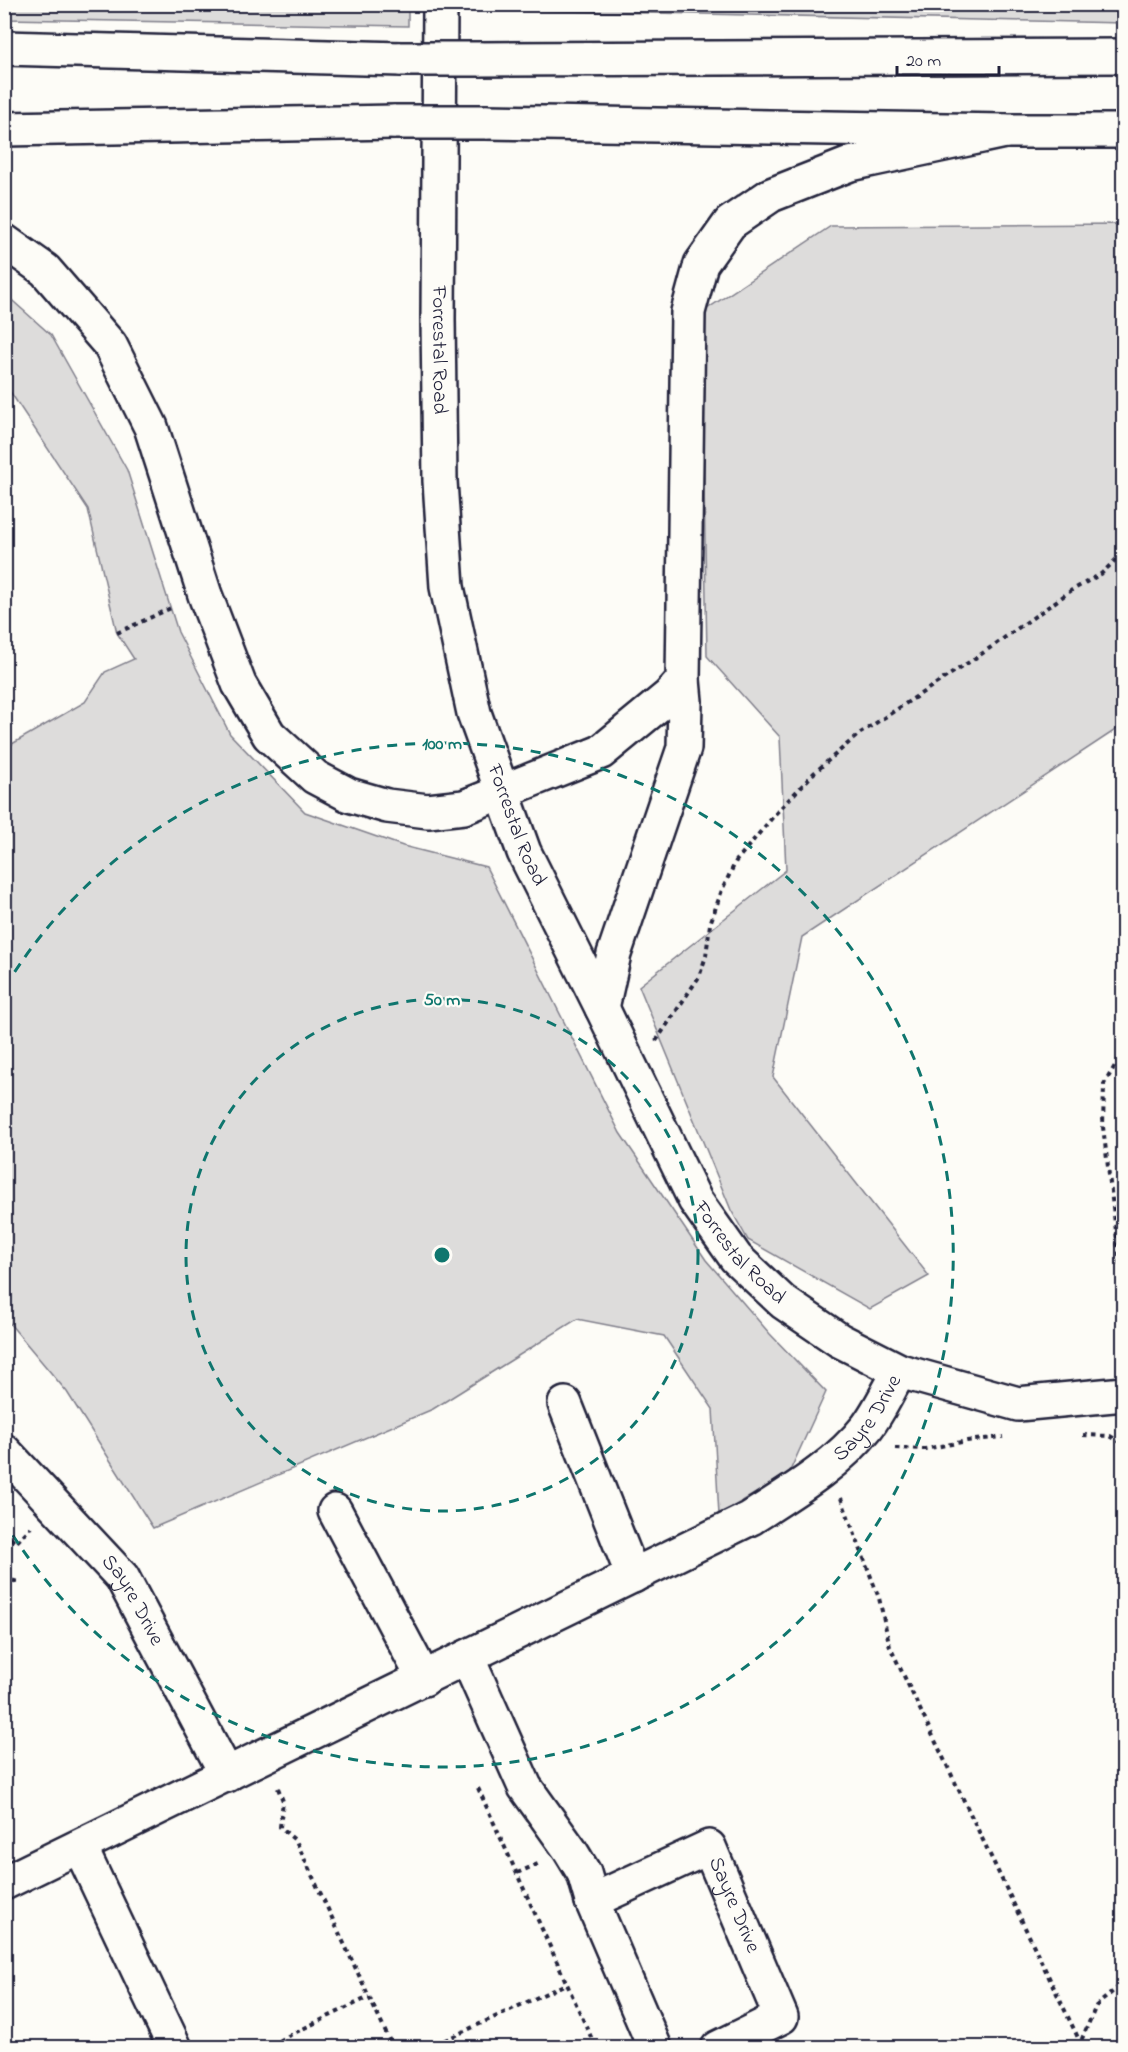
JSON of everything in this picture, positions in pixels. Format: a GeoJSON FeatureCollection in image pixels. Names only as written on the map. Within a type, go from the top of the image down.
{"type":"FeatureCollection","features":[{"type":"Feature","properties":{"kind":"main road","name":"Forrestal Road"},"geometry":{"type":"LineString","coordinates":[[440,4],[438,308],[440,481],[447,587],[474,713],[524,852],[695,1200],[736,1258],[792,1308],[839,1340],[900,1371]]}},
{"type":"Feature","properties":{"kind":"main road"},"geometry":{"type":"LineString","coordinates":[[4,48],[401,59],[1124,56]]}},
{"type":"Feature","properties":{"kind":"main road"},"geometry":{"type":"LineString","coordinates":[[4,129],[485,122],[1124,131]]}},
{"type":"Feature","properties":{"kind":"main road"},"geometry":{"type":"LineString","coordinates":[[602,1008],[614,954],[637,879],[684,748],[688,312],[701,264],[730,223],[771,195],[849,164],[1005,131]]}},
{"type":"Feature","properties":{"kind":"main road"},"geometry":{"type":"LineString","coordinates":[[4,241],[45,270],[110,345],[151,427],[205,595],[239,684],[269,735],[315,777],[349,795],[387,806],[428,812],[464,807],[601,752],[669,696],[683,680]]}},
{"type":"Feature","properties":{"kind":"main road","name":"Sayre Drive"},"geometry":{"type":"LineString","coordinates":[[4,1883],[751,1518],[829,1466],[853,1443],[869,1424],[900,1371],[1018,1404],[1124,1394]]}},
{"type":"Feature","properties":{"kind":"main road"},"geometry":{"type":"LineString","coordinates":[[565,1404],[633,1576]]}},
{"type":"Feature","properties":{"kind":"main road","name":"Sayre Drive"},"geometry":{"type":"LineString","coordinates":[[4,1451],[122,1577],[227,1775]]}},
{"type":"Feature","properties":{"kind":"main road"},"geometry":{"type":"LineString","coordinates":[[335,1511],[424,1678]]}},
{"type":"Feature","properties":{"kind":"main road"},"geometry":{"type":"LineString","coordinates":[[467,1657],[525,1787],[584,1873],[592,1901],[655,2048]]}},
{"type":"Feature","properties":{"kind":"main road"},"geometry":{"type":"LineString","coordinates":[[80,1847],[175,2048]]}},
{"type":"Feature","properties":{"kind":"main road","name":"Sayre Drive"},"geometry":{"type":"LineString","coordinates":[[592,1901],[709,1847],[781,2018],[718,2048]]}},
{"type":"Feature","properties":{"kind":"path"},"geometry":{"type":"LineString","coordinates":[[654,1043],[699,977],[706,956],[710,924],[722,890],[736,861],[813,774],[860,734],[980,655],[1072,590],[1101,574],[1124,552]]}},
{"type":"Feature","properties":{"kind":"path"},"geometry":{"type":"LineString","coordinates":[[117,633],[179,604],[205,595]]}},
{"type":"Feature","properties":{"kind":"path"},"geometry":{"type":"LineString","coordinates":[[1124,1051],[1104,1084],[1103,1127],[1124,1295]]}},
{"type":"Feature","properties":{"kind":"path"},"geometry":{"type":"LineString","coordinates":[[1076,1434],[1110,1436],[1124,1444]]}},
{"type":"Feature","properties":{"kind":"path"},"geometry":{"type":"LineString","coordinates":[[888,1447],[925,1449],[1010,1436]]}},
{"type":"Feature","properties":{"kind":"path"},"geometry":{"type":"LineString","coordinates":[[829,1466],[879,1598],[890,1647],[1083,2048]]}},
{"type":"Feature","properties":{"kind":"path"},"geometry":{"type":"LineString","coordinates":[[4,1578],[18,1582]]}},
{"type":"Feature","properties":{"kind":"path"},"geometry":{"type":"LineString","coordinates":[[266,1756],[283,1801],[280,1827],[296,1841],[393,2048]]}},
{"type":"Feature","properties":{"kind":"path"},"geometry":{"type":"LineString","coordinates":[[478,1788],[596,2048]]}},
{"type":"Feature","properties":{"kind":"path"},"geometry":{"type":"LineString","coordinates":[[1077,2048],[1096,2006],[1124,1982]]}},
{"type":"Feature","properties":{"kind":"path"},"geometry":{"type":"LineString","coordinates":[[428,2048],[566,1984]]}},
{"type":"Feature","properties":{"kind":"path"},"geometry":{"type":"LineString","coordinates":[[263,2048],[369,1997]]}},
{"type":"Feature","properties":{"kind":"shaded area"},"geometry":{"type":"Polygon","coordinates":[[[5,4],[408,5],[408,26],[5,19],[5,4]]]}},
{"type":"Feature","properties":{"kind":"shaded area"},"geometry":{"type":"Polygon","coordinates":[[[1123,4],[1124,23],[468,9],[468,5],[1123,4]]]}},
{"type":"Feature","properties":{"kind":"shaded area"},"geometry":{"type":"Polygon","coordinates":[[[1123,224],[1123,725],[802,937],[773,1077],[929,1276],[870,1309],[748,1240],[731,1210],[639,986],[786,870],[780,737],[707,656],[701,313],[831,226],[1123,224]]]}},
{"type":"Feature","properties":{"kind":"shaded area"},"geometry":{"type":"Polygon","coordinates":[[[5,294],[51,335],[127,470],[178,632],[230,734],[305,812],[403,846],[486,867],[620,1133],[706,1260],[770,1334],[826,1392],[789,1473],[719,1515],[713,1409],[664,1336],[577,1319],[433,1409],[153,1528],[67,1392],[5,1318],[5,748],[85,702],[105,672],[134,659],[117,633],[88,509],[5,384],[5,294]]]}}]}
